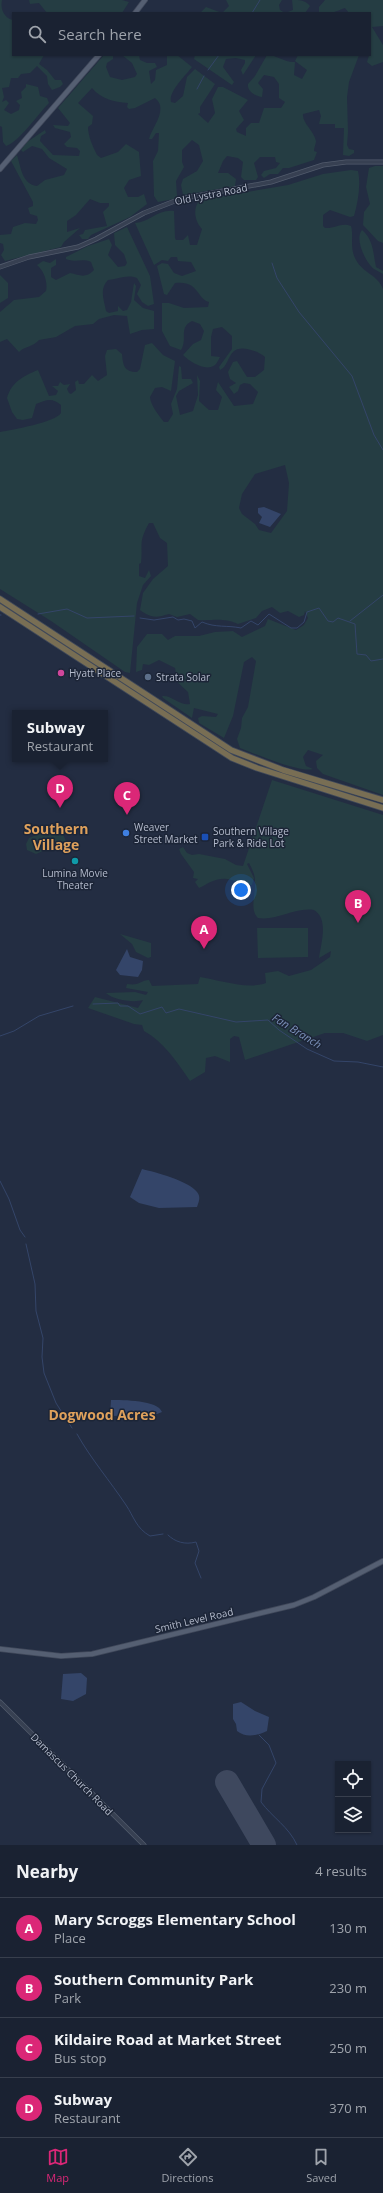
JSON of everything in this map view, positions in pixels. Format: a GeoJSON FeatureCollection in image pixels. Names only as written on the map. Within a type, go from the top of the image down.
{"type":"FeatureCollection","features":[{"type":"Feature","properties":{"kind":"highway"},"geometry":{"type":"LineString","coordinates":[[0,599],[231,750],[283,770],[383,800]]}},
{"type":"Feature","properties":{"kind":"highway"},"geometry":{"type":"LineString","coordinates":[[0,607],[232,758],[264,770],[383,808]]}},
{"type":"Feature","properties":{"kind":"main road"},"geometry":{"type":"LineString","coordinates":[[136,12],[145,0]]}},
{"type":"Feature","properties":{"kind":"main road"},"geometry":{"type":"LineString","coordinates":[[0,169],[98,56]]}},
{"type":"Feature","properties":{"kind":"main road","name":"Smith Level Road"},"geometry":{"type":"LineString","coordinates":[[0,1649],[61,1656],[92,1654],[294,1605],[314,1597],[383,1561]]}},
{"type":"Feature","properties":{"kind":"street","name":"Old Lystra Road"},"geometry":{"type":"LineString","coordinates":[[0,267],[78,246],[96,239],[144,213],[180,199],[271,182],[323,165],[346,162],[383,162]]}},
{"type":"Feature","properties":{"kind":"street","name":"Damascus Church Road"},"geometry":{"type":"LineString","coordinates":[[0,1702],[144,1845]]}},
{"type":"Feature","properties":{"kind":"green space"},"geometry":{"type":"Polygon","coordinates":[[[0,0],[2,0],[3,13],[12,20],[12,56],[43,56],[39,64],[47,70],[55,80],[61,80],[63,84],[52,90],[48,84],[47,76],[37,66],[30,73],[21,74],[18,78],[11,78],[9,87],[2,88],[4,97],[2,102],[6,100],[9,103],[4,110],[11,114],[19,110],[20,105],[16,101],[22,98],[21,92],[26,87],[26,84],[38,87],[40,96],[47,98],[49,103],[17,139],[6,146],[3,142],[2,127],[0,126],[0,0]]]}},
{"type":"Feature","properties":{"kind":"green space"},"geometry":{"type":"Polygon","coordinates":[[[29,0],[122,0],[129,2],[123,12],[46,12],[39,3],[30,4],[29,0]]]}},
{"type":"Feature","properties":{"kind":"green space"},"geometry":{"type":"Polygon","coordinates":[[[226,0],[282,0],[279,5],[280,10],[283,12],[223,12],[229,6],[226,0]]]}},
{"type":"Feature","properties":{"kind":"green space"},"geometry":{"type":"Polygon","coordinates":[[[292,0],[302,1],[310,6],[306,12],[288,12],[293,10],[292,0]]]}},
{"type":"Feature","properties":{"kind":"green space"},"geometry":{"type":"Polygon","coordinates":[[[325,0],[383,0],[383,26],[372,27],[383,45],[383,62],[372,66],[367,62],[369,56],[371,56],[371,12],[348,12],[345,8],[335,12],[319,12],[319,7],[325,0]]]}},
{"type":"Feature","properties":{"kind":"green space"},"geometry":{"type":"Polygon","coordinates":[[[206,7],[219,12],[201,12],[206,7]]]}},
{"type":"Feature","properties":{"kind":"green space"},"geometry":{"type":"Polygon","coordinates":[[[103,56],[113,56],[113,59],[107,63],[106,67],[110,77],[122,80],[135,77],[137,74],[132,63],[123,56],[139,56],[140,60],[147,63],[155,63],[157,67],[149,71],[151,84],[155,80],[156,70],[167,65],[167,56],[178,56],[192,67],[172,93],[171,102],[175,103],[183,96],[187,77],[195,69],[215,84],[200,107],[200,113],[198,114],[208,123],[215,113],[212,99],[218,87],[223,87],[248,100],[239,111],[244,120],[236,129],[237,132],[246,136],[246,128],[251,123],[259,123],[264,108],[281,108],[285,102],[279,98],[279,84],[274,77],[264,75],[258,83],[263,89],[262,97],[255,95],[248,87],[248,84],[255,76],[266,56],[274,56],[295,62],[294,75],[302,79],[307,70],[295,61],[298,56],[359,56],[349,82],[347,97],[347,145],[349,149],[354,150],[354,153],[349,156],[343,155],[344,128],[335,128],[335,124],[319,124],[321,116],[319,110],[303,114],[304,121],[315,137],[316,141],[314,151],[317,152],[314,160],[289,168],[283,168],[278,174],[270,174],[264,178],[261,175],[264,171],[276,168],[280,163],[276,162],[275,157],[260,157],[254,163],[258,177],[256,180],[244,180],[241,177],[243,162],[238,158],[227,156],[218,173],[228,173],[236,179],[235,186],[183,195],[181,185],[183,179],[197,171],[203,161],[199,145],[192,140],[182,150],[182,162],[184,167],[176,181],[177,196],[174,199],[158,202],[154,196],[153,161],[158,151],[159,133],[156,133],[152,139],[149,139],[160,113],[159,102],[155,98],[135,108],[129,109],[127,107],[128,103],[108,99],[99,95],[92,88],[78,103],[93,116],[92,124],[88,127],[88,130],[95,152],[101,158],[118,152],[126,144],[139,152],[141,176],[129,180],[124,188],[128,197],[138,197],[144,194],[147,204],[130,217],[91,235],[88,239],[82,239],[79,235],[83,234],[85,230],[107,226],[103,212],[109,206],[109,203],[100,203],[90,199],[76,215],[67,221],[67,232],[80,228],[64,242],[61,247],[5,261],[1,255],[4,250],[3,244],[0,243],[0,235],[11,234],[13,227],[25,223],[36,224],[38,220],[37,216],[30,214],[28,208],[33,206],[33,202],[11,161],[17,155],[25,179],[32,185],[37,186],[45,180],[64,175],[67,169],[49,158],[42,149],[32,146],[23,152],[21,150],[27,142],[45,130],[46,133],[41,136],[40,141],[53,155],[79,156],[80,151],[77,148],[67,147],[64,144],[71,137],[70,132],[55,128],[53,125],[68,126],[70,123],[58,108],[103,56]]]}},
{"type":"Feature","properties":{"kind":"green space"},"geometry":{"type":"Polygon","coordinates":[[[195,56],[255,56],[243,75],[241,70],[245,60],[236,58],[226,59],[223,67],[234,82],[232,85],[194,59],[195,56]]]}},
{"type":"Feature","properties":{"kind":"green space"},"geometry":{"type":"Polygon","coordinates":[[[383,166],[383,243],[378,241],[363,225],[364,212],[370,204],[366,187],[369,168],[383,166]]]}},
{"type":"Feature","properties":{"kind":"green space"},"geometry":{"type":"Polygon","coordinates":[[[351,170],[358,171],[359,194],[354,216],[350,217],[330,210],[323,215],[323,226],[325,228],[329,228],[344,225],[351,226],[352,247],[356,260],[362,268],[378,280],[383,289],[383,795],[323,774],[317,768],[316,761],[323,755],[308,750],[303,757],[306,766],[313,769],[288,766],[240,748],[237,739],[241,728],[242,718],[248,707],[256,661],[252,657],[244,662],[233,716],[224,738],[199,723],[198,718],[202,716],[216,717],[218,714],[194,708],[192,718],[163,698],[162,696],[166,696],[186,704],[190,704],[188,692],[174,679],[176,674],[175,668],[159,660],[149,665],[143,664],[142,670],[136,672],[137,647],[147,634],[162,634],[168,640],[175,636],[199,636],[215,632],[233,631],[242,637],[265,626],[268,619],[296,630],[304,625],[308,618],[305,611],[304,615],[299,617],[288,611],[280,613],[272,607],[262,611],[256,618],[238,624],[223,620],[198,620],[190,614],[177,617],[169,614],[157,617],[144,613],[140,610],[143,593],[153,579],[168,566],[167,543],[160,538],[153,523],[149,523],[142,539],[139,576],[145,578],[149,570],[151,576],[143,585],[137,603],[130,673],[125,672],[51,621],[0,589],[0,432],[43,422],[61,413],[61,405],[58,402],[49,400],[36,404],[32,418],[23,420],[17,419],[12,412],[7,398],[15,383],[38,370],[49,396],[56,395],[58,391],[52,386],[58,386],[60,382],[64,385],[70,384],[67,389],[71,394],[76,390],[75,382],[78,380],[79,384],[84,384],[92,375],[98,381],[107,375],[105,356],[107,350],[116,349],[122,354],[125,367],[129,371],[137,372],[140,369],[145,345],[152,343],[163,355],[175,361],[171,391],[162,387],[155,388],[150,397],[153,406],[164,422],[168,422],[173,414],[171,404],[177,389],[179,366],[181,367],[182,379],[191,379],[193,383],[179,391],[176,396],[180,415],[193,411],[198,395],[197,375],[200,381],[199,401],[209,410],[218,410],[222,397],[216,390],[218,382],[234,406],[253,404],[258,392],[250,384],[244,383],[240,385],[238,391],[234,394],[229,387],[236,383],[230,379],[228,372],[233,362],[237,361],[247,377],[255,377],[264,370],[265,357],[249,349],[244,348],[236,350],[231,354],[224,367],[220,370],[219,367],[232,349],[232,336],[222,327],[213,329],[211,337],[211,356],[220,357],[216,364],[211,367],[203,367],[198,365],[183,355],[193,344],[201,340],[204,331],[200,324],[192,321],[185,327],[184,342],[181,350],[170,346],[162,331],[162,303],[169,303],[184,308],[208,307],[209,302],[189,284],[175,283],[167,295],[164,294],[157,266],[162,263],[168,264],[174,273],[182,276],[196,271],[191,262],[178,261],[177,257],[171,257],[168,261],[162,260],[154,265],[135,223],[163,212],[174,211],[176,240],[183,240],[188,235],[190,245],[197,245],[202,229],[196,219],[195,211],[200,200],[288,185],[323,174],[351,170]],[[285,465],[255,474],[242,494],[239,508],[242,514],[255,524],[259,530],[271,533],[287,511],[289,483],[285,465]]]}},
{"type":"Feature","properties":{"kind":"green space"},"geometry":{"type":"Polygon","coordinates":[[[127,227],[150,276],[154,304],[148,306],[142,302],[137,294],[141,285],[137,278],[130,276],[122,277],[108,280],[105,283],[103,295],[106,311],[109,313],[118,311],[118,306],[123,311],[127,310],[131,302],[134,283],[136,286],[134,300],[143,308],[154,311],[154,329],[142,330],[130,334],[127,316],[114,315],[99,319],[93,324],[75,326],[56,337],[39,340],[19,352],[7,339],[0,342],[0,312],[14,300],[39,297],[46,291],[45,277],[42,270],[37,265],[43,261],[50,263],[56,259],[56,265],[51,268],[51,277],[56,280],[70,273],[82,276],[88,275],[94,270],[91,262],[85,260],[72,261],[66,259],[66,257],[88,246],[109,239],[112,245],[108,255],[118,267],[125,266],[127,263],[124,254],[115,245],[114,233],[127,227]]]}},
{"type":"Feature","properties":{"kind":"green space"},"geometry":{"type":"Polygon","coordinates":[[[362,230],[369,238],[371,243],[376,267],[383,271],[383,274],[371,266],[362,251],[359,239],[362,230]]]}},
{"type":"Feature","properties":{"kind":"green space"},"geometry":{"type":"Polygon","coordinates":[[[0,275],[8,283],[8,298],[0,303],[0,275]]]}},
{"type":"Feature","properties":{"kind":"green space"},"geometry":{"type":"Polygon","coordinates":[[[272,780],[383,815],[383,1035],[367,1041],[343,1033],[325,1033],[245,1060],[239,1037],[234,1036],[230,1039],[230,1062],[215,1056],[206,1058],[205,1072],[190,1081],[170,1053],[158,1041],[144,1031],[142,1025],[134,1024],[88,1008],[95,997],[138,1008],[143,1000],[124,1000],[106,993],[135,992],[146,995],[148,992],[126,988],[127,984],[138,984],[149,980],[152,986],[198,984],[200,977],[233,984],[259,985],[266,983],[265,973],[278,971],[289,976],[311,970],[330,957],[331,951],[319,958],[323,925],[319,914],[314,910],[300,910],[272,918],[258,918],[255,915],[253,906],[255,886],[254,876],[249,863],[247,864],[254,878],[252,885],[220,879],[212,881],[199,888],[195,882],[198,879],[193,878],[194,872],[179,849],[183,847],[187,853],[192,855],[199,854],[225,859],[236,865],[243,866],[272,780]]]}},
{"type":"Feature","properties":{"kind":"green space"},"geometry":{"type":"Polygon","coordinates":[[[59,825],[66,841],[36,854],[27,850],[26,844],[29,838],[59,825]]]}},
{"type":"Feature","properties":{"kind":"green space"},"geometry":{"type":"Polygon","coordinates":[[[257,928],[308,928],[308,957],[258,958],[257,928]]]}},
{"type":"Feature","properties":{"kind":"green space"},"geometry":{"type":"Polygon","coordinates":[[[120,934],[151,943],[151,957],[148,958],[136,952],[132,944],[120,934]]]}},
{"type":"Feature","properties":{"kind":"water"},"geometry":{"type":"Polygon","coordinates":[[[264,507],[281,514],[270,527],[259,523],[262,517],[258,513],[258,508],[264,507]]]}},
{"type":"Feature","properties":{"kind":"water"},"geometry":{"type":"Polygon","coordinates":[[[127,949],[130,957],[143,961],[142,970],[138,977],[120,975],[116,970],[127,949]]]}},
{"type":"Feature","properties":{"kind":"water"},"geometry":{"type":"Polygon","coordinates":[[[142,1169],[180,1181],[193,1188],[199,1196],[197,1207],[159,1208],[139,1203],[130,1197],[142,1169]]]}},
{"type":"Feature","properties":{"kind":"water"},"geometry":{"type":"Polygon","coordinates":[[[111,1400],[147,1403],[159,1408],[162,1412],[157,1414],[113,1416],[110,1415],[111,1400]]]}},
{"type":"Feature","properties":{"kind":"water"},"geometry":{"type":"Polygon","coordinates":[[[81,1673],[87,1678],[86,1694],[73,1701],[61,1699],[63,1674],[81,1673]]]}},
{"type":"Feature","properties":{"kind":"water"},"geometry":{"type":"Polygon","coordinates":[[[241,1702],[255,1711],[269,1717],[267,1731],[251,1736],[244,1735],[237,1731],[236,1724],[233,1719],[233,1704],[241,1702]]]}},
{"type":"Feature","properties":{"kind":"waterway"},"geometry":{"type":"LineString","coordinates":[[253,12],[260,0]]}},
{"type":"Feature","properties":{"kind":"waterway"},"geometry":{"type":"LineString","coordinates":[[208,70],[218,56]]}},
{"type":"Feature","properties":{"kind":"waterway"},"geometry":{"type":"LineString","coordinates":[[197,89],[204,76]]}},
{"type":"Feature","properties":{"kind":"waterway"},"geometry":{"type":"LineString","coordinates":[[272,263],[277,278],[299,312],[352,376],[374,435],[383,450]]}},
{"type":"Feature","properties":{"kind":"waterway"},"geometry":{"type":"LineString","coordinates":[[350,621],[383,595]]}},
{"type":"Feature","properties":{"kind":"waterway"},"geometry":{"type":"LineString","coordinates":[[140,618],[154,620],[173,617],[178,620],[184,619],[192,621],[195,628],[202,622],[212,625],[241,628],[251,621],[258,625],[269,614],[291,628],[297,628],[304,622],[307,612],[319,608],[328,621],[333,622],[338,618],[355,624],[357,654],[366,655],[371,661],[383,659]]}},
{"type":"Feature","properties":{"kind":"waterway"},"geometry":{"type":"LineString","coordinates":[[38,614],[67,609],[87,618],[134,616]]}},
{"type":"Feature","properties":{"kind":"waterway","name":"Fan Branch"},"geometry":{"type":"LineString","coordinates":[[93,1004],[118,1003],[120,1006],[128,1006],[140,1014],[162,1007],[166,1013],[179,1009],[236,1022],[268,1020],[279,1030],[307,1049],[334,1061],[358,1062],[383,1067]]}},
{"type":"Feature","properties":{"kind":"waterway","name":"Fan Branch"},"geometry":{"type":"LineString","coordinates":[[0,1036],[14,1031],[39,1016],[73,1006]]}},
{"type":"Feature","properties":{"kind":"waterway"},"geometry":{"type":"LineString","coordinates":[[0,1181],[9,1199],[20,1230],[25,1237]]}},
{"type":"Feature","properties":{"kind":"waterway"},"geometry":{"type":"LineString","coordinates":[[26,1244],[35,1284],[36,1311],[43,1338],[42,1357],[44,1373],[56,1403],[72,1428]]}},
{"type":"Feature","properties":{"kind":"waterway"},"geometry":{"type":"LineString","coordinates":[[77,1434],[141,1529],[150,1536],[163,1534]]}},
{"type":"Feature","properties":{"kind":"waterway"},"geometry":{"type":"LineString","coordinates":[[168,1535],[180,1542],[196,1542],[199,1551],[195,1563],[201,1578]]}},
{"type":"Feature","properties":{"kind":"waterway"},"geometry":{"type":"LineString","coordinates":[[259,1735],[269,1745],[276,1763],[262,1789],[261,1802],[285,1827],[297,1845]]}},
{"type":"Feature","properties":{"kind":"runway"},"geometry":{"type":"LineString","coordinates":[[227,1782],[264,1845]]}},
{"type":"Feature","properties":{"kind":"place","name":"Hyatt Place"},"geometry":{"type":"Point","coordinates":[61,673]}},
{"type":"Feature","properties":{"kind":"place","name":"Strata Solar"},"geometry":{"type":"Point","coordinates":[148,677]}},
{"type":"Feature","properties":{"kind":"place","name":"Subway"},"geometry":{"type":"Point","coordinates":[60,808]}},
{"type":"Feature","properties":{"kind":"place","name":"Kildaire Road at Market Street"},"geometry":{"type":"Point","coordinates":[127,815]}},
{"type":"Feature","properties":{"kind":"place","name":"Weaver Street Market"},"geometry":{"type":"Point","coordinates":[126,833]}},
{"type":"Feature","properties":{"kind":"place","name":"Southern Village Park & Ride Lot"},"geometry":{"type":"Point","coordinates":[205,837]}},
{"type":"Feature","properties":{"kind":"place","name":"Lumina Movie Theater"},"geometry":{"type":"Point","coordinates":[75,861]}},
{"type":"Feature","properties":{"kind":"place","name":"Southern Community Park"},"geometry":{"type":"Point","coordinates":[358,923]}},
{"type":"Feature","properties":{"kind":"place","name":"Mary Scroggs Elementary School"},"geometry":{"type":"Point","coordinates":[204,949]}},
{"type":"Feature","properties":{"kind":"district","name":"Southern Village"},"geometry":{"type":"Point","coordinates":[56,838]}},
{"type":"Feature","properties":{"kind":"district","name":"Dogwood Acres"},"geometry":{"type":"Point","coordinates":[102,1415]}}]}
